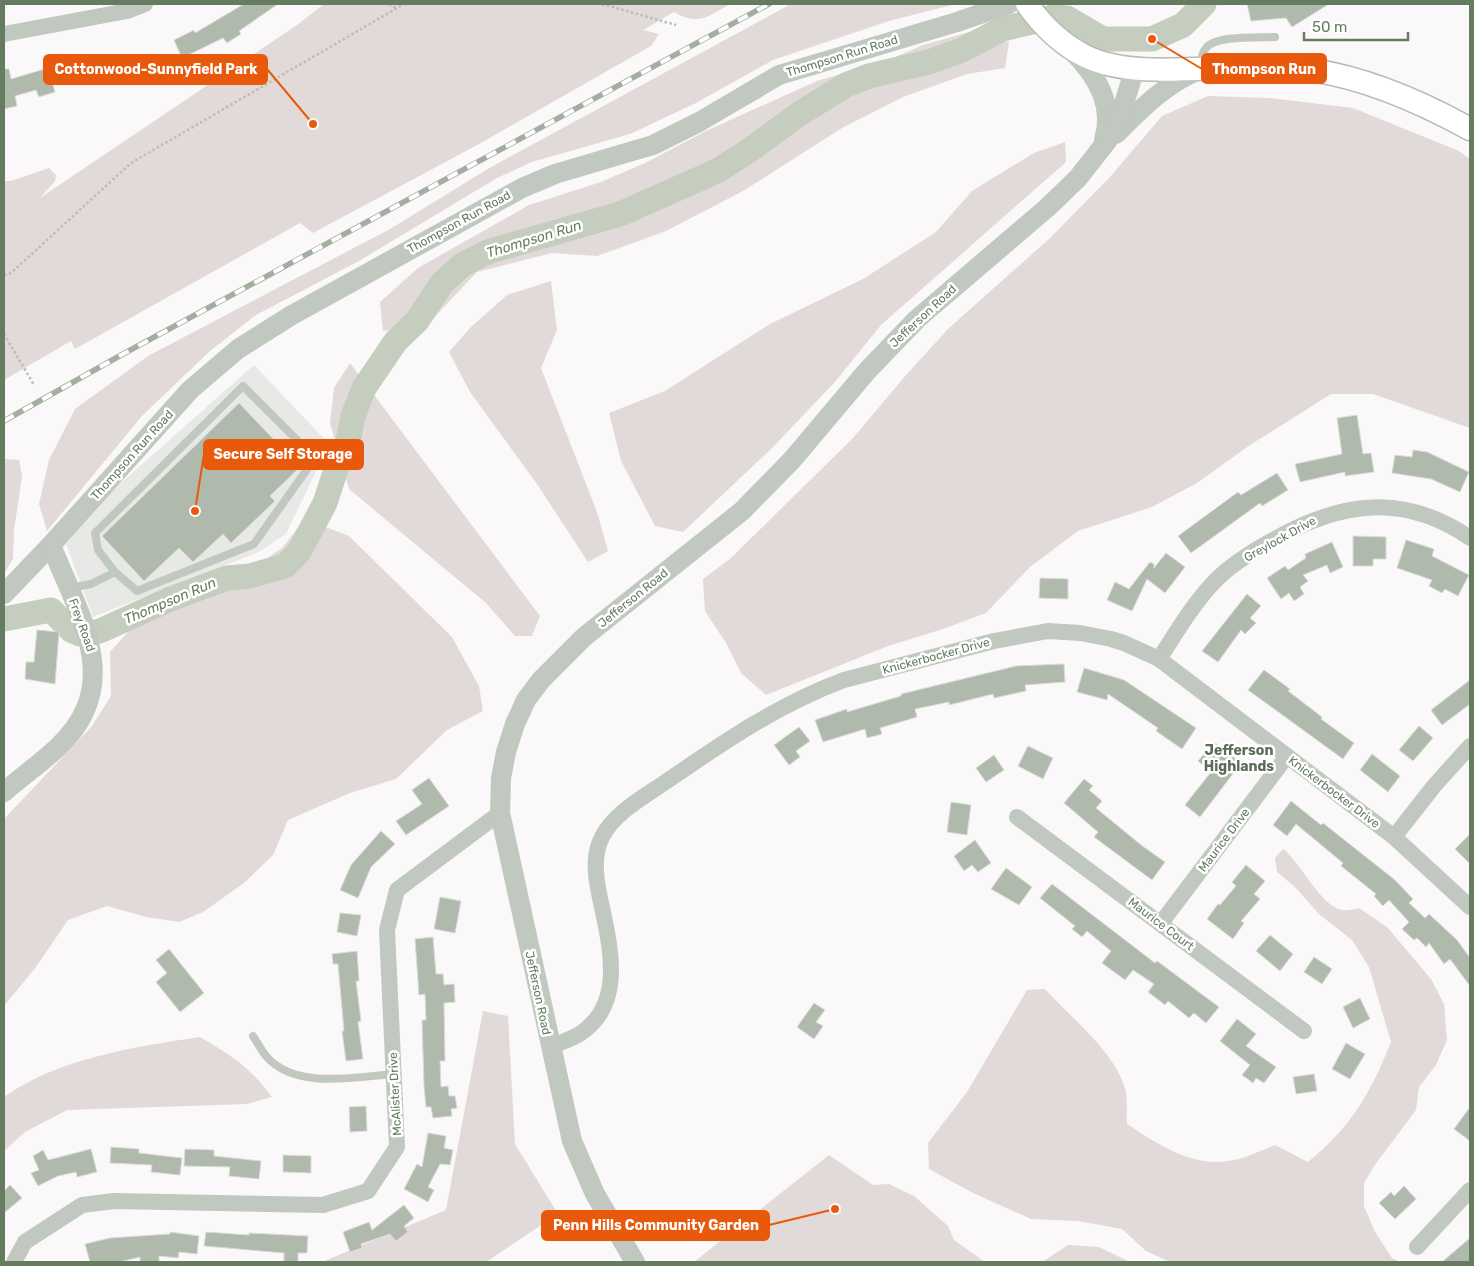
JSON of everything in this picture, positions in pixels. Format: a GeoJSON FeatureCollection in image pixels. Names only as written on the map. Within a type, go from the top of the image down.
{"type":"FeatureCollection","features":[{"type":"Feature","properties":{"kind":"main road"},"geometry":{"type":"LineString","coordinates":[[1030,8],[1050,31],[1066,45],[1087,57],[1135,68],[1279,66],[1346,77],[1428,106],[1470,129]]}},
{"type":"Feature","properties":{"kind":"street"},"geometry":{"type":"LineString","coordinates":[[4,34],[127,11],[145,4]]}},
{"type":"Feature","properties":{"kind":"street","name":"Thompson Run Road"},"geometry":{"type":"LineString","coordinates":[[4,594],[52,545],[190,390],[238,349],[292,315],[522,188],[555,174],[653,145],[699,122],[779,75],[957,22],[1008,4]]}},
{"type":"Feature","properties":{"kind":"street"},"geometry":{"type":"LineString","coordinates":[[1066,45],[1093,74],[1101,90],[1108,119],[1101,150]]}},
{"type":"Feature","properties":{"kind":"street","name":"Jefferson Road"},"geometry":{"type":"LineString","coordinates":[[636,1262],[595,1194],[582,1168],[572,1141],[550,1047],[500,813],[501,778],[514,724],[526,700],[556,663],[584,637],[742,511],[792,460],[867,372],[911,325],[1078,178],[1101,150],[1118,122],[1135,68]]}},
{"type":"Feature","properties":{"kind":"street"},"geometry":{"type":"LineString","coordinates":[[1101,150],[1165,87],[1202,68]]}},
{"type":"Feature","properties":{"kind":"street","name":"Greylock Drive"},"geometry":{"type":"LineString","coordinates":[[1159,659],[1198,601],[1224,573],[1254,550],[1312,520],[1343,510],[1387,508],[1421,515],[1449,526],[1470,538]]}},
{"type":"Feature","properties":{"kind":"street","name":"Frey Road"},"geometry":{"type":"LineString","coordinates":[[4,792],[58,748],[86,712],[92,693],[94,674],[93,652],[52,545]]}},
{"type":"Feature","properties":{"kind":"street","name":"Knickerbocker Drive"},"geometry":{"type":"LineString","coordinates":[[550,1047],[578,1035],[587,1028],[602,1010],[611,986],[612,959],[596,869],[596,856],[602,837],[620,814],[744,729],[776,710],[844,680],[1033,633],[1065,631],[1095,636],[1124,643],[1159,659],[1394,838],[1470,907]]}},
{"type":"Feature","properties":{"kind":"street"},"geometry":{"type":"LineString","coordinates":[[1394,838],[1434,786],[1470,746]]}},
{"type":"Feature","properties":{"kind":"street","name":"Maurice Drive"},"geometry":{"type":"LineString","coordinates":[[1161,924],[1287,756]]}},
{"type":"Feature","properties":{"kind":"street","name":"McAlister Drive"},"geometry":{"type":"LineString","coordinates":[[14,1262],[26,1242],[82,1205],[114,1201],[323,1205],[368,1191],[397,1148],[387,930],[397,890],[500,813]]}},
{"type":"Feature","properties":{"kind":"street","name":"Maurice Court"},"geometry":{"type":"LineString","coordinates":[[1018,817],[1304,1032]]}},
{"type":"Feature","properties":{"kind":"street"},"geometry":{"type":"LineString","coordinates":[[1416,1248],[1470,1190]]}},
{"type":"Feature","properties":{"kind":"lane"},"geometry":{"type":"LineString","coordinates":[[1202,68],[1202,55],[1205,49],[1218,40],[1275,37]]}},
{"type":"Feature","properties":{"kind":"lane"},"geometry":{"type":"LineString","coordinates":[[243,386],[315,458],[254,544],[137,591],[115,572],[98,550],[95,534],[243,386]]}},
{"type":"Feature","properties":{"kind":"lane"},"geometry":{"type":"LineString","coordinates":[[68,588],[91,584],[115,572]]}},
{"type":"Feature","properties":{"kind":"lane"},"geometry":{"type":"LineString","coordinates":[[253,1036],[267,1057],[284,1070],[305,1077],[348,1078],[394,1074]]}},
{"type":"Feature","properties":{"kind":"path"},"geometry":{"type":"LineString","coordinates":[[389,4],[396,8]]}},
{"type":"Feature","properties":{"kind":"path"},"geometry":{"type":"LineString","coordinates":[[4,274],[11,273],[131,163],[404,4]]}},
{"type":"Feature","properties":{"kind":"path"},"geometry":{"type":"LineString","coordinates":[[602,4],[676,25]]}},
{"type":"Feature","properties":{"kind":"path"},"geometry":{"type":"LineString","coordinates":[[4,334],[34,385]]}},
{"type":"Feature","properties":{"kind":"shaded area"},"geometry":{"type":"Polygon","coordinates":[[[324,4],[730,4],[709,16],[697,19],[674,12],[643,30],[659,34],[651,46],[479,144],[313,233],[300,223],[75,349],[71,341],[4,380],[4,181],[11,181],[49,168],[56,175],[55,181],[40,198],[297,25],[324,4]]]}},
{"type":"Feature","properties":{"kind":"shaded area"},"geometry":{"type":"Polygon","coordinates":[[[791,4],[956,4],[889,21],[773,60],[694,104],[630,134],[532,162],[497,178],[359,261],[256,315],[210,351],[142,416],[47,531],[39,504],[49,460],[75,409],[148,356],[390,229],[491,167],[791,4]]]}},
{"type":"Feature","properties":{"kind":"shaded area"},"geometry":{"type":"Polygon","coordinates":[[[969,32],[1009,42],[1005,68],[967,74],[903,97],[842,128],[743,191],[666,231],[597,256],[552,253],[477,272],[428,324],[383,331],[380,302],[418,268],[529,205],[601,182],[645,163],[708,130],[817,81],[888,60],[923,45],[969,32]]]}},
{"type":"Feature","properties":{"kind":"shaded area"},"geometry":{"type":"Polygon","coordinates":[[[1208,96],[1269,98],[1353,108],[1459,151],[1470,159],[1470,428],[1373,394],[1331,394],[1250,445],[1197,483],[1152,507],[1078,531],[1030,567],[986,613],[888,646],[766,695],[741,673],[726,643],[705,611],[703,579],[731,558],[853,438],[948,329],[1049,239],[1109,178],[1162,116],[1208,96]]]}},
{"type":"Feature","properties":{"kind":"shaded area"},"geometry":{"type":"Polygon","coordinates":[[[1065,142],[1066,162],[881,325],[834,383],[772,448],[683,532],[655,526],[621,461],[609,413],[665,391],[770,324],[863,279],[936,232],[972,191],[1034,153],[1065,142]]]}},
{"type":"Feature","properties":{"kind":"shaded area"},"geometry":{"type":"Polygon","coordinates":[[[551,281],[557,330],[541,368],[597,512],[608,551],[588,562],[537,484],[470,392],[449,352],[470,328],[507,295],[551,281]]]}},
{"type":"Feature","properties":{"kind":"shaded area"},"geometry":{"type":"Polygon","coordinates":[[[350,363],[540,616],[532,636],[515,636],[486,603],[349,489],[330,423],[334,388],[350,363]]]}},
{"type":"Feature","properties":{"kind":"shaded area"},"geometry":{"type":"Polygon","coordinates":[[[254,365],[329,444],[286,534],[259,552],[93,617],[66,544],[114,489],[254,365]]]}},
{"type":"Feature","properties":{"kind":"shaded area"},"geometry":{"type":"Polygon","coordinates":[[[4,459],[19,460],[22,477],[14,530],[13,559],[4,574],[4,459]]]}},
{"type":"Feature","properties":{"kind":"shaded area"},"geometry":{"type":"Polygon","coordinates":[[[305,519],[349,536],[452,637],[479,686],[483,711],[447,730],[396,779],[350,793],[288,820],[273,855],[244,883],[203,912],[179,922],[146,917],[107,906],[68,920],[36,967],[4,1006],[4,819],[92,726],[111,696],[110,652],[135,624],[207,599],[282,548],[305,519]]]}},
{"type":"Feature","properties":{"kind":"shaded area"},"geometry":{"type":"Polygon","coordinates":[[[1283,849],[1290,855],[1319,893],[1335,907],[1343,910],[1359,908],[1387,927],[1431,979],[1444,1004],[1447,1040],[1436,1065],[1419,1087],[1416,1110],[1374,1166],[1364,1183],[1364,1206],[1375,1232],[1392,1258],[1400,1262],[1170,1262],[1146,1251],[1122,1229],[1078,1221],[1031,1219],[973,1193],[929,1169],[928,1143],[967,1092],[1027,990],[1045,989],[1091,1036],[1112,1062],[1125,1089],[1127,1124],[1164,1147],[1191,1158],[1219,1162],[1239,1159],[1275,1145],[1308,1162],[1323,1149],[1337,1135],[1358,1108],[1375,1078],[1391,1042],[1369,967],[1352,940],[1320,915],[1296,888],[1277,872],[1275,858],[1283,849]]]}},
{"type":"Feature","properties":{"kind":"shaded area"},"geometry":{"type":"Polygon","coordinates":[[[483,1011],[508,1016],[515,1144],[558,1214],[486,1262],[322,1262],[446,1210],[483,1011]]]}},
{"type":"Feature","properties":{"kind":"shaded area"},"geometry":{"type":"Polygon","coordinates":[[[200,1037],[240,1063],[272,1097],[247,1104],[67,1110],[25,1132],[4,1151],[4,1097],[26,1084],[49,1073],[98,1056],[200,1037]]]}},
{"type":"Feature","properties":{"kind":"shaded area"},"geometry":{"type":"Polygon","coordinates":[[[829,1155],[873,1185],[889,1184],[914,1196],[948,1226],[954,1240],[985,1262],[694,1262],[829,1155]]]}},
{"type":"Feature","properties":{"kind":"shaded area"},"geometry":{"type":"Polygon","coordinates":[[[1068,1245],[1099,1247],[1130,1262],[1042,1262],[1068,1245]]]}},
{"type":"Feature","properties":{"kind":"building"},"geometry":{"type":"Polygon","coordinates":[[[244,4],[278,4],[239,31],[241,34],[227,43],[223,38],[182,58],[174,40],[194,30],[195,33],[244,4]]]}},
{"type":"Feature","properties":{"kind":"building"},"geometry":{"type":"Polygon","coordinates":[[[1247,4],[1329,4],[1292,27],[1286,18],[1251,21],[1247,4]]]}},
{"type":"Feature","properties":{"kind":"building"},"geometry":{"type":"Polygon","coordinates":[[[48,68],[55,92],[39,97],[36,90],[15,96],[17,106],[4,109],[4,69],[9,69],[11,79],[48,68]]]}},
{"type":"Feature","properties":{"kind":"building"},"geometry":{"type":"Polygon","coordinates":[[[239,403],[300,467],[270,496],[275,501],[231,543],[223,534],[193,562],[179,548],[144,581],[102,536],[239,403]]]}},
{"type":"Feature","properties":{"kind":"building"},"geometry":{"type":"Polygon","coordinates":[[[1357,415],[1363,454],[1371,453],[1374,472],[1345,476],[1345,472],[1300,482],[1295,464],[1342,454],[1337,418],[1357,415]]]}},
{"type":"Feature","properties":{"kind":"building"},"geometry":{"type":"Polygon","coordinates":[[[1413,450],[1427,452],[1469,472],[1460,492],[1431,479],[1392,473],[1395,455],[1412,457],[1413,450]]]}},
{"type":"Feature","properties":{"kind":"building"},"geometry":{"type":"Polygon","coordinates":[[[1277,473],[1288,490],[1262,506],[1260,503],[1191,553],[1178,536],[1238,492],[1241,495],[1277,473]]]}},
{"type":"Feature","properties":{"kind":"building"},"geometry":{"type":"Polygon","coordinates":[[[1353,536],[1386,537],[1386,559],[1373,559],[1373,566],[1353,566],[1353,536]]]}},
{"type":"Feature","properties":{"kind":"building"},"geometry":{"type":"Polygon","coordinates":[[[1406,540],[1434,549],[1432,556],[1469,575],[1458,596],[1445,589],[1442,593],[1429,586],[1432,580],[1397,568],[1406,540]]]}},
{"type":"Feature","properties":{"kind":"building"},"geometry":{"type":"Polygon","coordinates":[[[1332,542],[1343,567],[1330,573],[1327,565],[1303,575],[1308,581],[1300,587],[1304,594],[1294,601],[1289,593],[1281,599],[1267,578],[1285,566],[1288,570],[1306,558],[1305,554],[1332,542]]]}},
{"type":"Feature","properties":{"kind":"building"},"geometry":{"type":"Polygon","coordinates":[[[1166,553],[1185,567],[1165,593],[1147,579],[1132,611],[1107,600],[1115,582],[1129,589],[1150,562],[1154,564],[1154,568],[1166,553]]]}},
{"type":"Feature","properties":{"kind":"building"},"geometry":{"type":"Polygon","coordinates":[[[1040,578],[1068,579],[1068,599],[1039,598],[1040,578]]]}},
{"type":"Feature","properties":{"kind":"building"},"geometry":{"type":"Polygon","coordinates":[[[1247,594],[1261,606],[1250,618],[1256,623],[1245,634],[1241,630],[1218,662],[1202,651],[1247,594]]]}},
{"type":"Feature","properties":{"kind":"building"},"geometry":{"type":"Polygon","coordinates":[[[37,630],[59,632],[55,684],[25,679],[26,662],[34,662],[37,630]]]}},
{"type":"Feature","properties":{"kind":"building"},"geometry":{"type":"Polygon","coordinates":[[[1064,664],[1065,682],[1025,685],[1026,691],[994,698],[993,694],[949,705],[949,702],[915,709],[917,717],[880,728],[882,734],[867,738],[865,729],[823,742],[815,720],[847,709],[847,712],[901,696],[901,694],[1016,666],[1064,664]]]}},
{"type":"Feature","properties":{"kind":"building"},"geometry":{"type":"Polygon","coordinates":[[[1084,668],[1124,680],[1196,728],[1182,749],[1156,731],[1158,728],[1108,694],[1107,700],[1077,692],[1084,668]]]}},
{"type":"Feature","properties":{"kind":"building"},"geometry":{"type":"Polygon","coordinates":[[[1264,670],[1290,689],[1288,691],[1322,717],[1321,719],[1354,743],[1343,759],[1248,690],[1264,670]]]}},
{"type":"Feature","properties":{"kind":"building"},"geometry":{"type":"Polygon","coordinates":[[[1470,680],[1470,704],[1442,725],[1431,710],[1470,680]]]}},
{"type":"Feature","properties":{"kind":"building"},"geometry":{"type":"Polygon","coordinates":[[[1419,726],[1433,738],[1413,761],[1399,750],[1419,726]]]}},
{"type":"Feature","properties":{"kind":"building"},"geometry":{"type":"Polygon","coordinates":[[[799,727],[810,741],[796,751],[800,757],[789,765],[774,745],[799,727]]]}},
{"type":"Feature","properties":{"kind":"building"},"geometry":{"type":"Polygon","coordinates":[[[1214,742],[1241,763],[1200,817],[1185,805],[1211,772],[1198,761],[1214,742]]]}},
{"type":"Feature","properties":{"kind":"building"},"geometry":{"type":"Polygon","coordinates":[[[1028,746],[1053,758],[1043,779],[1018,766],[1028,746]]]}},
{"type":"Feature","properties":{"kind":"building"},"geometry":{"type":"Polygon","coordinates":[[[1372,754],[1400,776],[1388,792],[1360,770],[1372,754]]]}},
{"type":"Feature","properties":{"kind":"building"},"geometry":{"type":"Polygon","coordinates":[[[994,755],[1004,770],[986,782],[976,768],[994,755]]]}},
{"type":"Feature","properties":{"kind":"building"},"geometry":{"type":"Polygon","coordinates":[[[429,778],[449,806],[406,835],[396,821],[422,804],[412,790],[429,778]]]}},
{"type":"Feature","properties":{"kind":"building"},"geometry":{"type":"Polygon","coordinates":[[[1084,779],[1093,786],[1089,790],[1102,801],[1096,808],[1165,862],[1152,880],[1094,837],[1098,832],[1064,803],[1084,779]]]}},
{"type":"Feature","properties":{"kind":"building"},"geometry":{"type":"Polygon","coordinates":[[[1291,801],[1321,825],[1323,823],[1395,880],[1413,899],[1409,903],[1425,918],[1429,914],[1457,940],[1470,958],[1470,986],[1450,959],[1444,964],[1429,943],[1426,947],[1417,938],[1414,940],[1402,929],[1409,922],[1389,900],[1383,906],[1374,896],[1376,894],[1341,866],[1343,863],[1296,824],[1287,836],[1273,825],[1291,801]]]}},
{"type":"Feature","properties":{"kind":"building"},"geometry":{"type":"Polygon","coordinates":[[[951,802],[971,805],[967,835],[947,832],[951,802]]]}},
{"type":"Feature","properties":{"kind":"building"},"geometry":{"type":"Polygon","coordinates":[[[381,831],[395,844],[371,867],[358,898],[340,890],[351,865],[381,831]]]}},
{"type":"Feature","properties":{"kind":"building"},"geometry":{"type":"Polygon","coordinates":[[[1470,834],[1470,864],[1455,849],[1470,834]]]}},
{"type":"Feature","properties":{"kind":"building"},"geometry":{"type":"Polygon","coordinates":[[[975,840],[991,863],[978,872],[972,865],[964,871],[954,856],[975,840]]]}},
{"type":"Feature","properties":{"kind":"building"},"geometry":{"type":"Polygon","coordinates":[[[1246,865],[1265,881],[1254,894],[1260,899],[1241,921],[1244,923],[1233,939],[1207,919],[1218,904],[1220,905],[1236,886],[1232,882],[1246,865]]]}},
{"type":"Feature","properties":{"kind":"building"},"geometry":{"type":"Polygon","coordinates":[[[1006,868],[1032,887],[1019,905],[991,889],[1006,868]]]}},
{"type":"Feature","properties":{"kind":"building"},"geometry":{"type":"Polygon","coordinates":[[[1052,884],[1155,963],[1157,961],[1219,1007],[1206,1023],[1194,1013],[1189,1018],[1168,1001],[1165,1005],[1148,992],[1154,984],[1133,970],[1125,980],[1102,963],[1111,951],[1087,931],[1082,937],[1072,929],[1075,926],[1040,898],[1052,884]]]}},
{"type":"Feature","properties":{"kind":"building"},"geometry":{"type":"Polygon","coordinates":[[[440,897],[461,901],[455,933],[434,929],[440,897]]]}},
{"type":"Feature","properties":{"kind":"building"},"geometry":{"type":"Polygon","coordinates":[[[340,913],[361,915],[357,936],[337,932],[340,913]]]}},
{"type":"Feature","properties":{"kind":"building"},"geometry":{"type":"Polygon","coordinates":[[[1270,935],[1293,954],[1280,971],[1256,951],[1270,935]]]}},
{"type":"Feature","properties":{"kind":"building"},"geometry":{"type":"Polygon","coordinates":[[[433,937],[436,974],[443,974],[444,985],[454,984],[455,1002],[444,1003],[445,1061],[440,1061],[441,1087],[448,1086],[449,1096],[455,1096],[457,1108],[451,1109],[452,1116],[433,1118],[431,1107],[426,1107],[422,1020],[426,1020],[425,994],[419,995],[415,939],[433,937]]]}},
{"type":"Feature","properties":{"kind":"building"},"geometry":{"type":"Polygon","coordinates":[[[169,949],[204,993],[180,1012],[156,982],[167,973],[156,960],[169,949]]]}},
{"type":"Feature","properties":{"kind":"building"},"geometry":{"type":"Polygon","coordinates":[[[357,951],[359,981],[356,981],[361,1021],[358,1022],[363,1059],[346,1061],[342,1031],[344,1031],[338,964],[333,964],[332,954],[357,951]]]}},
{"type":"Feature","properties":{"kind":"building"},"geometry":{"type":"Polygon","coordinates":[[[1314,957],[1332,969],[1322,984],[1304,972],[1314,957]]]}},
{"type":"Feature","properties":{"kind":"building"},"geometry":{"type":"Polygon","coordinates":[[[1360,998],[1370,1019],[1353,1028],[1343,1007],[1360,998]]]}},
{"type":"Feature","properties":{"kind":"building"},"geometry":{"type":"Polygon","coordinates":[[[814,1003],[825,1010],[816,1022],[823,1026],[814,1039],[797,1027],[814,1003]]]}},
{"type":"Feature","properties":{"kind":"building"},"geometry":{"type":"Polygon","coordinates":[[[1237,1019],[1256,1034],[1246,1046],[1276,1067],[1264,1083],[1256,1078],[1253,1083],[1242,1075],[1250,1065],[1220,1041],[1237,1019]]]}},
{"type":"Feature","properties":{"kind":"building"},"geometry":{"type":"Polygon","coordinates":[[[1346,1043],[1365,1054],[1350,1079],[1332,1069],[1346,1043]]]}},
{"type":"Feature","properties":{"kind":"building"},"geometry":{"type":"Polygon","coordinates":[[[1314,1074],[1317,1091],[1296,1094],[1293,1077],[1314,1074]]]}},
{"type":"Feature","properties":{"kind":"building"},"geometry":{"type":"Polygon","coordinates":[[[366,1106],[367,1131],[350,1132],[349,1107],[366,1106]]]}},
{"type":"Feature","properties":{"kind":"building"},"geometry":{"type":"Polygon","coordinates":[[[1470,1107],[1470,1141],[1454,1129],[1470,1107]]]}},
{"type":"Feature","properties":{"kind":"building"},"geometry":{"type":"Polygon","coordinates":[[[428,1133],[446,1136],[444,1148],[453,1150],[450,1165],[440,1164],[428,1187],[434,1190],[428,1202],[404,1189],[417,1164],[422,1167],[428,1133]]]}},
{"type":"Feature","properties":{"kind":"building"},"geometry":{"type":"Polygon","coordinates":[[[111,1147],[139,1149],[139,1153],[182,1158],[180,1175],[151,1172],[152,1165],[110,1163],[111,1147]]]}},
{"type":"Feature","properties":{"kind":"building"},"geometry":{"type":"Polygon","coordinates":[[[91,1149],[97,1172],[77,1177],[76,1172],[58,1176],[38,1186],[31,1173],[39,1170],[33,1156],[43,1150],[48,1160],[91,1149]]]}},
{"type":"Feature","properties":{"kind":"building"},"geometry":{"type":"Polygon","coordinates":[[[185,1149],[214,1150],[214,1156],[261,1161],[259,1179],[229,1176],[230,1167],[184,1166],[185,1149]]]}},
{"type":"Feature","properties":{"kind":"building"},"geometry":{"type":"Polygon","coordinates":[[[283,1155],[311,1156],[311,1173],[283,1172],[283,1155]]]}},
{"type":"Feature","properties":{"kind":"building"},"geometry":{"type":"Polygon","coordinates":[[[10,1185],[22,1198],[4,1213],[4,1191],[10,1185]]]}},
{"type":"Feature","properties":{"kind":"building"},"geometry":{"type":"Polygon","coordinates":[[[1404,1186],[1416,1199],[1395,1219],[1379,1203],[1391,1192],[1394,1196],[1404,1186]]]}},
{"type":"Feature","properties":{"kind":"building"},"geometry":{"type":"Polygon","coordinates":[[[404,1205],[414,1218],[404,1226],[408,1232],[396,1241],[390,1234],[361,1244],[362,1248],[350,1252],[343,1232],[369,1222],[372,1230],[404,1205]]]}},
{"type":"Feature","properties":{"kind":"building"},"geometry":{"type":"Polygon","coordinates":[[[170,1232],[199,1236],[197,1254],[179,1252],[178,1258],[159,1256],[159,1262],[140,1262],[140,1257],[119,1262],[90,1262],[85,1244],[110,1238],[170,1234],[170,1232]]]}},
{"type":"Feature","properties":{"kind":"building"},"geometry":{"type":"Polygon","coordinates":[[[206,1232],[308,1236],[307,1253],[298,1253],[298,1262],[284,1262],[284,1253],[204,1246],[206,1232]]]}},
{"type":"Feature","properties":{"kind":"building"},"geometry":{"type":"Polygon","coordinates":[[[1470,1238],[1470,1262],[1442,1262],[1470,1238]]]}},
{"type":"Feature","properties":{"kind":"waterway"},"geometry":{"type":"LineString","coordinates":[[1055,4],[1067,18]]}},
{"type":"Feature","properties":{"kind":"waterway","name":"Thompson Run"},"geometry":{"type":"LineString","coordinates":[[4,619],[51,610],[71,630],[80,634],[100,631],[168,600],[227,578],[250,576],[285,566],[299,552],[325,503],[337,466],[346,451],[353,416],[364,388],[396,341],[417,321],[442,283],[462,265],[487,252],[620,214],[717,171],[750,150],[799,114],[846,85],[869,76],[929,62],[962,50],[1002,29],[1054,17],[1067,18],[1103,39],[1152,39],[1183,25],[1204,4]]}},
{"type":"Feature","properties":{"kind":"railway"},"geometry":{"type":"LineString","coordinates":[[4,421],[123,354],[769,4]]}},
{"type":"Feature","properties":{"kind":"place","name":"Thompson Run"},"geometry":{"type":"Point","coordinates":[1152,39]}},
{"type":"Feature","properties":{"kind":"place","name":"Cottonwood-Sunnyfield Park"},"geometry":{"type":"Point","coordinates":[313,124]}},
{"type":"Feature","properties":{"kind":"place","name":"Secure Self Storage"},"geometry":{"type":"Point","coordinates":[195,511]}},
{"type":"Feature","properties":{"kind":"place","name":"Penn Hills Community Garden"},"geometry":{"type":"Point","coordinates":[835,1209]}},
{"type":"Feature","properties":{"kind":"district","name":"Jefferson Highlands"},"geometry":{"type":"Point","coordinates":[1239,758]}}]}
